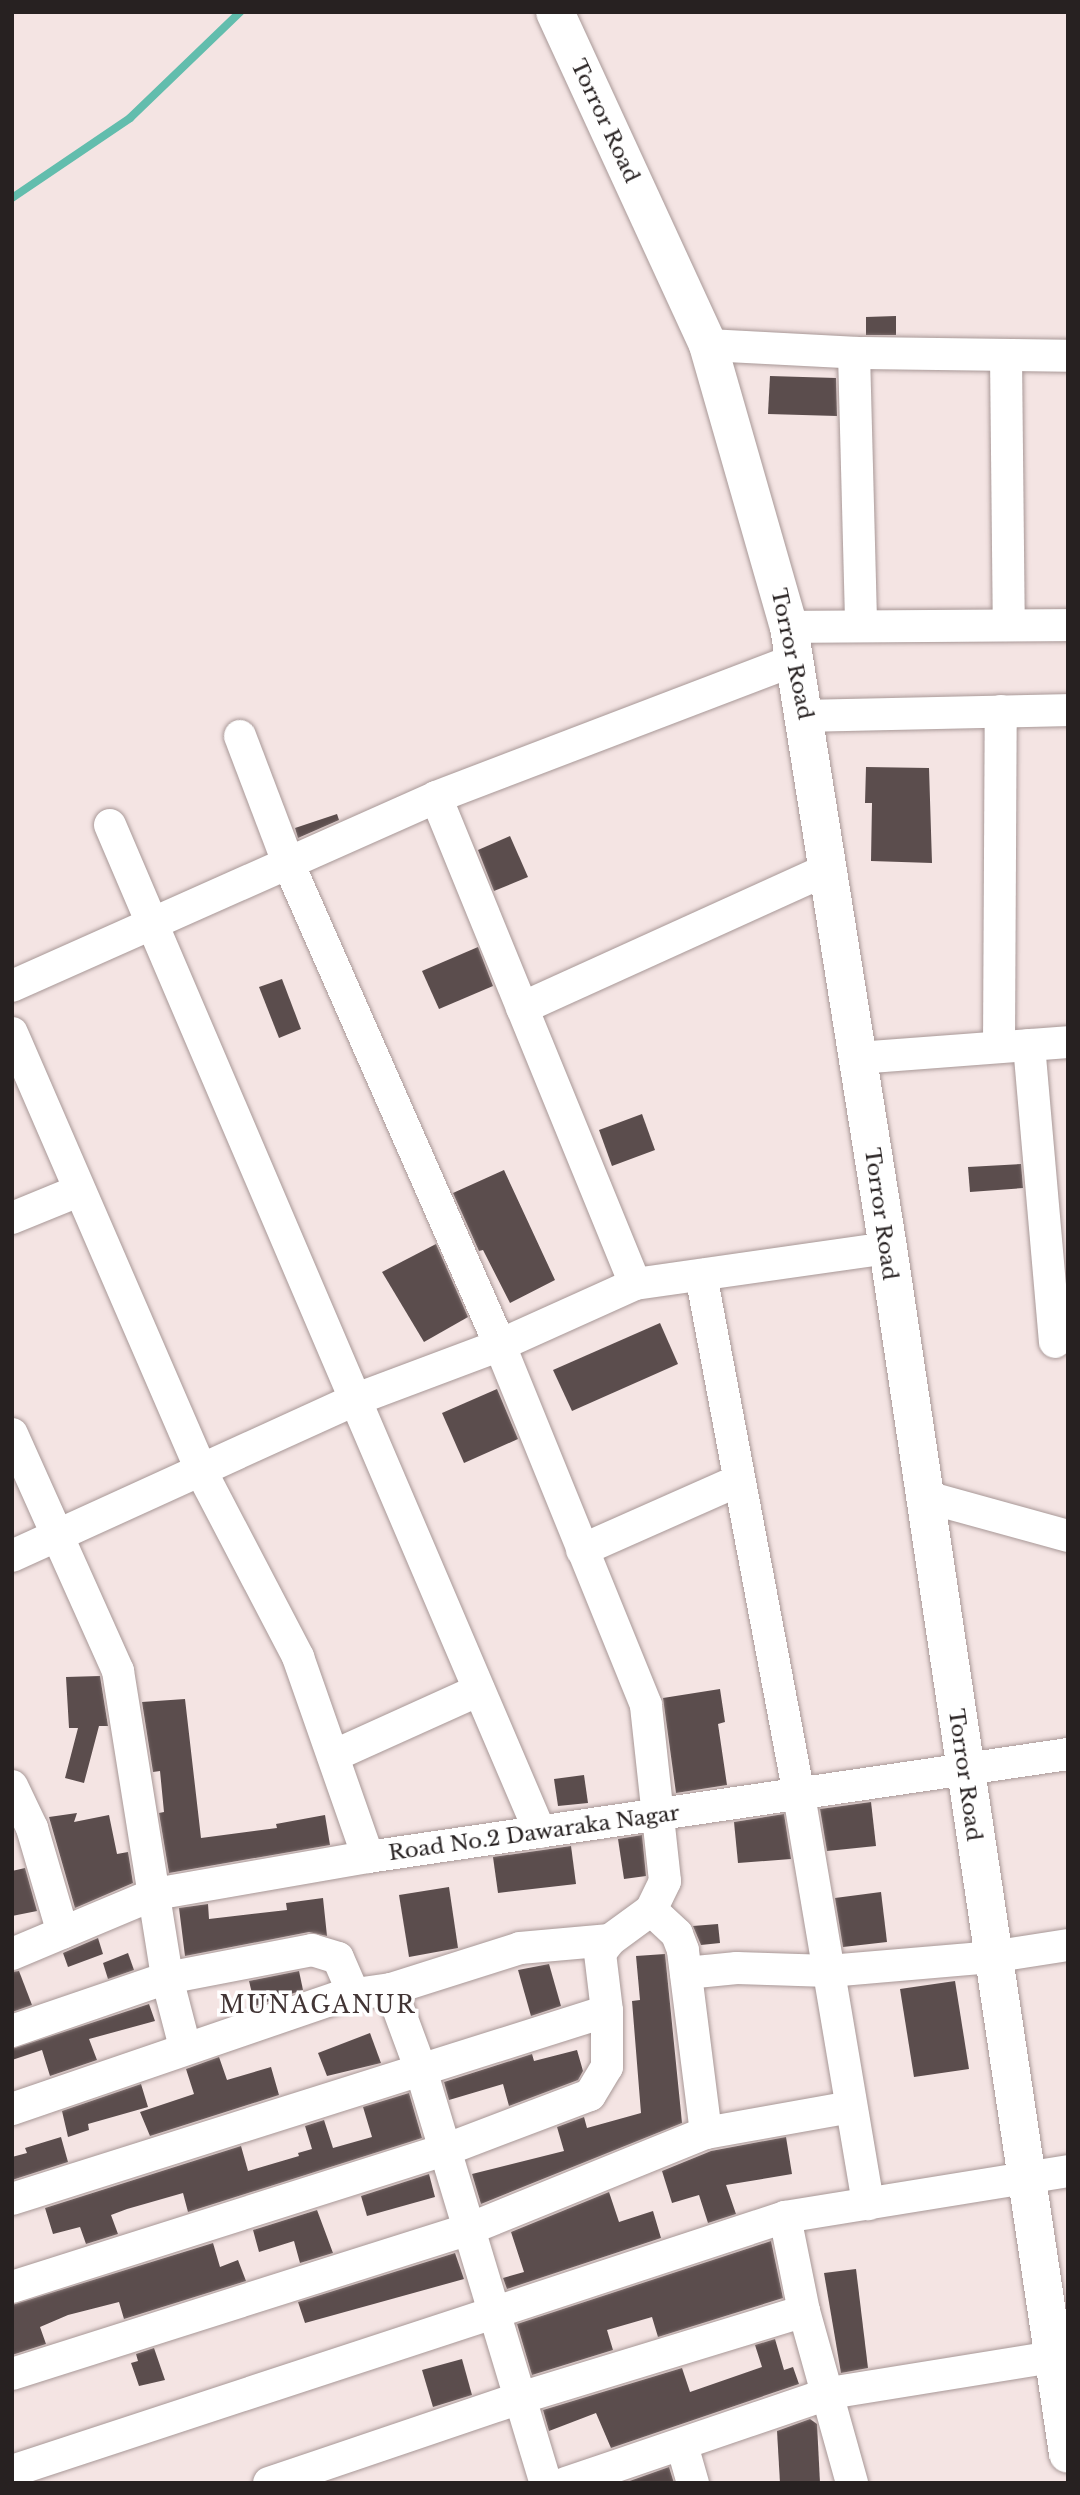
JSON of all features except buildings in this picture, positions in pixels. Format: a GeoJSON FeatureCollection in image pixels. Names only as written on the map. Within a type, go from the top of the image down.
{"type":"FeatureCollection","features":[{"type":"Feature","properties":{"kind":"street","name":"Torror Road"},"geometry":{"type":"LineString","coordinates":[[555,12],[708,345],[792,644],[806,716],[888,1248],[991,1957],[1052,2357],[1065,2409],[1068,2454]]}},
{"type":"Feature","properties":{"kind":"street"},"geometry":{"type":"LineString","coordinates":[[708,345],[853,353],[1068,356]]}},
{"type":"Feature","properties":{"kind":"street"},"geometry":{"type":"LineString","coordinates":[[853,353],[861,626]]}},
{"type":"Feature","properties":{"kind":"street"},"geometry":{"type":"LineString","coordinates":[[1006,356],[1009,625]]}},
{"type":"Feature","properties":{"kind":"street"},"geometry":{"type":"LineString","coordinates":[[12,985],[153,926],[436,797],[792,644],[861,626],[1068,625]]}},
{"type":"Feature","properties":{"kind":"street"},"geometry":{"type":"LineString","coordinates":[[806,716],[1068,710]]}},
{"type":"Feature","properties":{"kind":"street"},"geometry":{"type":"LineString","coordinates":[[1001,711],[1014,1045],[1055,1342]]}},
{"type":"Feature","properties":{"kind":"street"},"geometry":{"type":"LineString","coordinates":[[12,2287],[445,2150],[590,2095],[607,2067],[607,2011],[599,1968],[600,1954],[610,1940],[651,1910],[665,1881],[660,1815],[646,1705],[500,1345],[289,865],[240,736]]}},
{"type":"Feature","properties":{"kind":"street"},"geometry":{"type":"LineString","coordinates":[[436,797],[635,1284]]}},
{"type":"Feature","properties":{"kind":"street"},"geometry":{"type":"LineString","coordinates":[[110,825],[540,1832]]}},
{"type":"Feature","properties":{"kind":"street"},"geometry":{"type":"LineString","coordinates":[[522,1008],[829,869]]}},
{"type":"Feature","properties":{"kind":"street"},"geometry":{"type":"LineString","coordinates":[[12,1033],[202,1473],[298,1657],[368,1857]]}},
{"type":"Feature","properties":{"kind":"street"},"geometry":{"type":"LineString","coordinates":[[857,1058],[1068,1042]]}},
{"type":"Feature","properties":{"kind":"street"},"geometry":{"type":"LineString","coordinates":[[12,1218],[78,1191]]}},
{"type":"Feature","properties":{"kind":"street"},"geometry":{"type":"LineString","coordinates":[[12,1556],[202,1473],[354,1400],[500,1345],[635,1284],[888,1248]]}},
{"type":"Feature","properties":{"kind":"street"},"geometry":{"type":"LineString","coordinates":[[701,1275],[799,1795],[868,2204]]}},
{"type":"Feature","properties":{"kind":"street"},"geometry":{"type":"LineString","coordinates":[[12,1434],[118,1671],[167,1978],[185,2047]]}},
{"type":"Feature","properties":{"kind":"street"},"geometry":{"type":"LineString","coordinates":[[582,1550],[738,1481]]}},
{"type":"Feature","properties":{"kind":"street"},"geometry":{"type":"LineString","coordinates":[[923,1496],[1068,1536]]}},
{"type":"Feature","properties":{"kind":"street"},"geometry":{"type":"LineString","coordinates":[[332,1756],[479,1690]]}},
{"type":"Feature","properties":{"kind":"street","name":"Road No.2 Dawaraka Nagar"},"geometry":{"type":"LineString","coordinates":[[12,1954],[155,1894],[368,1857],[1068,1754]]}},
{"type":"Feature","properties":{"kind":"street"},"geometry":{"type":"LineString","coordinates":[[12,1786],[32,1828],[63,1933]]}},
{"type":"Feature","properties":{"kind":"street"},"geometry":{"type":"LineString","coordinates":[[651,1910],[677,1934],[686,1973],[705,2133]]}},
{"type":"Feature","properties":{"kind":"street"},"geometry":{"type":"LineString","coordinates":[[12,2109],[185,2047],[354,1995],[391,1989],[520,1948],[610,1940]]}},
{"type":"Feature","properties":{"kind":"street"},"geometry":{"type":"LineString","coordinates":[[686,1973],[737,1968],[829,1971],[991,1957],[1068,1945]]}},
{"type":"Feature","properties":{"kind":"street"},"geometry":{"type":"LineString","coordinates":[[12,2031],[167,1978],[312,1950],[328,1952],[338,1958],[354,1995]]}},
{"type":"Feature","properties":{"kind":"street"},"geometry":{"type":"LineString","coordinates":[[391,1989],[421,2070],[546,2483]]}},
{"type":"Feature","properties":{"kind":"street"},"geometry":{"type":"LineString","coordinates":[[12,2199],[607,2011]]}},
{"type":"Feature","properties":{"kind":"street"},"geometry":{"type":"LineString","coordinates":[[12,2374],[469,2229],[705,2133],[851,2107]]}},
{"type":"Feature","properties":{"kind":"street"},"geometry":{"type":"LineString","coordinates":[[12,2471],[785,2217],[1026,2180],[1068,2171]]}},
{"type":"Feature","properties":{"kind":"street"},"geometry":{"type":"LineString","coordinates":[[785,2217],[804,2311],[830,2393],[852,2483]]}},
{"type":"Feature","properties":{"kind":"street"},"geometry":{"type":"LineString","coordinates":[[269,2483],[520,2398],[804,2311]]}},
{"type":"Feature","properties":{"kind":"street"},"geometry":{"type":"LineString","coordinates":[[566,2483],[830,2393],[1052,2357]]}},
{"type":"Feature","properties":{"kind":"street"},"geometry":{"type":"LineString","coordinates":[[682,2445],[693,2483]]}},
{"type":"Feature","properties":{"kind":"waterway"},"geometry":{"type":"LineString","coordinates":[[12,198],[130,118],[240,12]]}},
{"type":"Feature","properties":{"kind":"district","name":"MUNAGANUR"},"geometry":{"type":"Point","coordinates":[318,2005]}}]}
